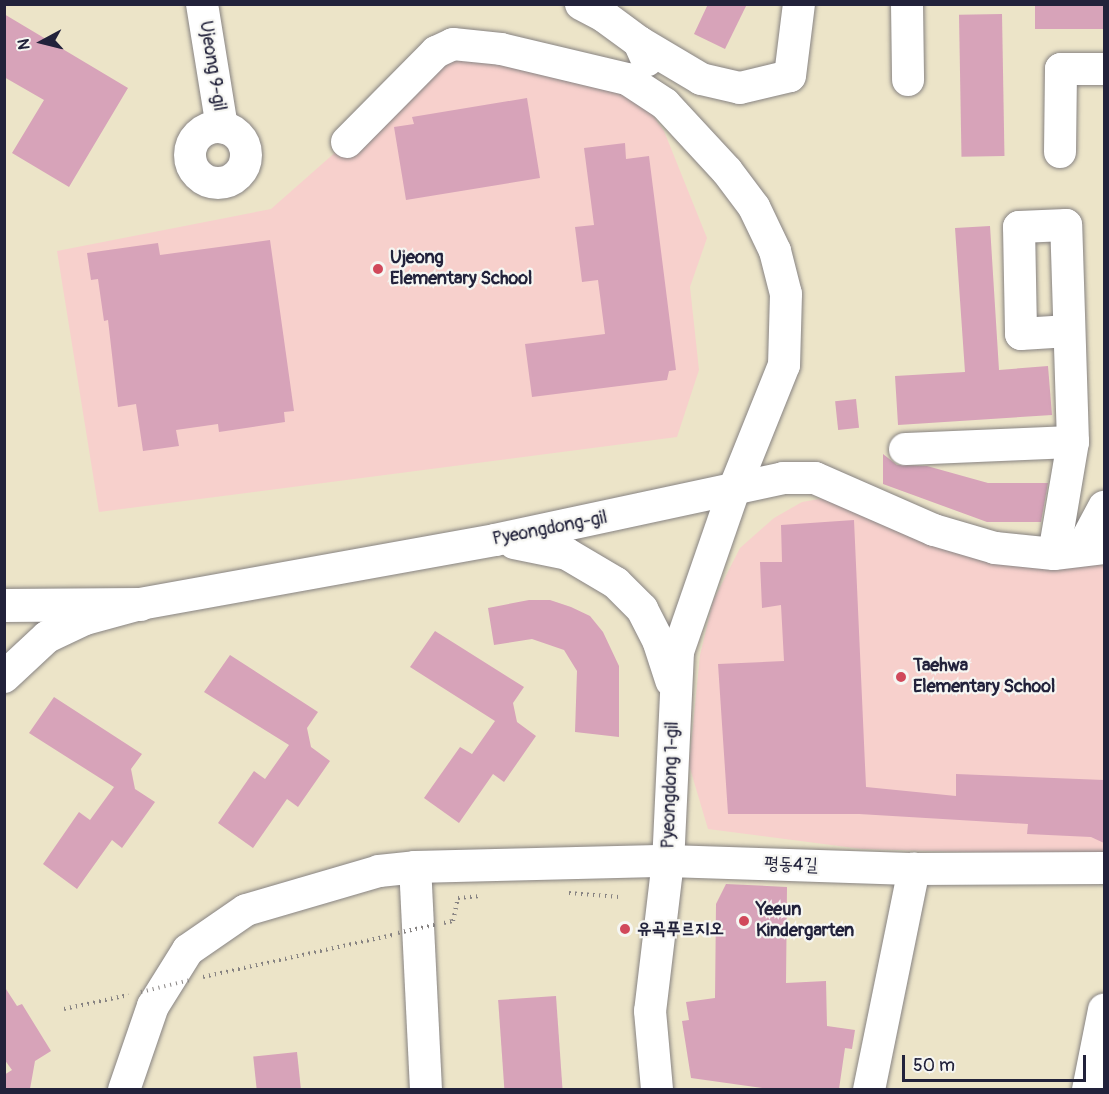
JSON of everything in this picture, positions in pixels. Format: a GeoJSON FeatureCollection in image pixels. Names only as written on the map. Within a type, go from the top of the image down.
{"type":"FeatureCollection","features":[{"type":"Feature","properties":{"kind":"main road"},"geometry":{"type":"LineString","coordinates":[[4,605],[141,604]]}},
{"type":"Feature","properties":{"kind":"street","name":"Ujeong 9-gil"},"geometry":{"type":"LineString","coordinates":[[202,4],[222,127]]}},
{"type":"Feature","properties":{"kind":"street"},"geometry":{"type":"LineString","coordinates":[[597,9],[639,42],[710,81],[740,88],[790,76],[799,4]]}},
{"type":"Feature","properties":{"kind":"street"},"geometry":{"type":"LineString","coordinates":[[907,4],[908,80]]}},
{"type":"Feature","properties":{"kind":"street"},"geometry":{"type":"LineString","coordinates":[[639,42],[665,104]]}},
{"type":"Feature","properties":{"kind":"street"},"geometry":{"type":"LineString","coordinates":[[347,142],[436,52],[453,44],[501,49],[627,79],[665,104]]}},
{"type":"Feature","properties":{"kind":"street"},"geometry":{"type":"LineString","coordinates":[[1060,152],[1061,69],[1104,69]]}},
{"type":"Feature","properties":{"kind":"street","name":"Pyeongdong 1-gil"},"geometry":{"type":"LineString","coordinates":[[657,1089],[650,1011],[668,861],[674,693],[678,652],[735,488],[784,365],[786,294],[775,251],[754,207],[719,162],[665,104]]}},
{"type":"Feature","properties":{"kind":"street"},"geometry":{"type":"LineString","coordinates":[[1069,332],[1080,550]]}},
{"type":"Feature","properties":{"kind":"street"},"geometry":{"type":"LineString","coordinates":[[905,449],[1073,441]]}},
{"type":"Feature","properties":{"kind":"street","name":"Pyeongdong-gil"},"geometry":{"type":"LineString","coordinates":[[4,677],[47,638],[85,619],[141,604],[495,540],[783,478],[815,478],[934,530],[995,548],[1080,550]]}},
{"type":"Feature","properties":{"kind":"street"},"geometry":{"type":"LineString","coordinates":[[1080,550],[1104,507]]}},
{"type":"Feature","properties":{"kind":"street"},"geometry":{"type":"LineString","coordinates":[[495,540],[567,554],[616,583],[642,609],[659,643],[674,693]]}},
{"type":"Feature","properties":{"kind":"street","name":"평동4길"},"geometry":{"type":"LineString","coordinates":[[124,1089],[153,1006],[188,950],[246,910],[379,871],[415,867],[668,861],[914,869],[1104,868]]}},
{"type":"Feature","properties":{"kind":"street"},"geometry":{"type":"LineString","coordinates":[[415,867],[426,1089]]}},
{"type":"Feature","properties":{"kind":"street"},"geometry":{"type":"LineString","coordinates":[[869,1089],[914,869]]}},
{"type":"Feature","properties":{"kind":"street"},"geometry":{"type":"LineString","coordinates":[[1088,1089],[1104,1010]]}},
{"type":"Feature","properties":{"kind":"path"},"geometry":{"type":"LineString","coordinates":[[560,893],[620,897]]}},
{"type":"Feature","properties":{"kind":"path"},"geometry":{"type":"LineString","coordinates":[[64,1009],[453,921],[458,898],[490,895]]}},
{"type":"Feature","properties":{"kind":"shaded area","name":"Ujeong Elementary School"},"geometry":{"type":"Polygon","coordinates":[[[436,52],[627,79],[664,131],[707,238],[690,287],[699,370],[677,437],[99,512],[57,251],[271,209],[347,142],[436,52]]]}},
{"type":"Feature","properties":{"kind":"shaded area","name":"Taehwa Elementary School"},"geometry":{"type":"Polygon","coordinates":[[[847,494],[934,530],[1104,548],[1104,856],[862,849],[708,829],[689,765],[700,655],[713,601],[740,548],[774,518],[802,502],[847,494]]]}},
{"type":"Feature","properties":{"kind":"building"},"geometry":{"type":"Polygon","coordinates":[[[708,4],[747,4],[725,49],[694,34],[708,4]]]}},
{"type":"Feature","properties":{"kind":"building"},"geometry":{"type":"Polygon","coordinates":[[[1035,4],[1104,4],[1104,29],[1035,29],[1035,4]]]}},
{"type":"Feature","properties":{"kind":"building"},"geometry":{"type":"Polygon","coordinates":[[[4,14],[128,88],[69,187],[12,153],[44,100],[4,77],[4,14]]]}},
{"type":"Feature","properties":{"kind":"building"},"geometry":{"type":"Polygon","coordinates":[[[1002,14],[1004,156],[961,157],[959,15],[1002,14]]]}},
{"type":"Feature","properties":{"kind":"building"},"geometry":{"type":"Polygon","coordinates":[[[527,98],[540,178],[406,200],[394,127],[414,124],[412,117],[527,98]]]}},
{"type":"Feature","properties":{"kind":"building"},"geometry":{"type":"Polygon","coordinates":[[[625,143],[626,159],[649,156],[676,370],[669,371],[667,380],[532,397],[525,344],[605,334],[598,280],[582,282],[575,227],[594,225],[584,148],[625,143]]]}},
{"type":"Feature","properties":{"kind":"building"},"geometry":{"type":"Polygon","coordinates":[[[990,226],[999,370],[1048,366],[1052,415],[898,425],[895,376],[965,372],[955,228],[990,226]]]}},
{"type":"Feature","properties":{"kind":"building"},"geometry":{"type":"Polygon","coordinates":[[[270,240],[294,411],[284,412],[285,422],[219,432],[218,424],[176,430],[179,446],[143,451],[136,404],[118,407],[108,320],[104,321],[98,279],[91,280],[87,253],[158,243],[160,255],[270,240]]]}},
{"type":"Feature","properties":{"kind":"building"},"geometry":{"type":"Polygon","coordinates":[[[856,399],[859,428],[838,430],[835,401],[856,399]]]}},
{"type":"Feature","properties":{"kind":"building"},"geometry":{"type":"Polygon","coordinates":[[[883,454],[897,465],[927,466],[988,483],[1048,483],[1041,522],[987,522],[883,484],[883,454]]]}},
{"type":"Feature","properties":{"kind":"building"},"geometry":{"type":"Polygon","coordinates":[[[854,520],[866,787],[956,796],[956,774],[1104,780],[1104,843],[1091,837],[1027,834],[1028,824],[859,814],[728,814],[718,664],[784,661],[781,605],[762,608],[760,562],[782,562],[781,525],[854,520]]]}},
{"type":"Feature","properties":{"kind":"building"},"geometry":{"type":"Polygon","coordinates":[[[529,600],[550,600],[571,607],[590,616],[603,632],[619,666],[619,737],[575,732],[577,671],[564,650],[532,639],[494,645],[488,608],[529,600]]]}},
{"type":"Feature","properties":{"kind":"building"},"geometry":{"type":"Polygon","coordinates":[[[435,631],[524,687],[513,703],[517,722],[536,736],[504,782],[493,774],[459,823],[424,798],[460,747],[472,754],[495,721],[410,667],[435,631]]]}},
{"type":"Feature","properties":{"kind":"building"},"geometry":{"type":"Polygon","coordinates":[[[230,655],[318,712],[307,728],[311,747],[330,761],[298,807],[287,799],[253,848],[218,823],[254,771],[265,779],[289,745],[204,692],[230,655]]]}},
{"type":"Feature","properties":{"kind":"building"},"geometry":{"type":"Polygon","coordinates":[[[54,697],[142,754],[131,769],[135,789],[155,802],[122,848],[112,840],[77,889],[43,864],[79,812],[90,820],[114,787],[29,733],[54,697]]]}},
{"type":"Feature","properties":{"kind":"building"},"geometry":{"type":"Polygon","coordinates":[[[726,884],[787,887],[786,983],[826,981],[827,1026],[855,1030],[852,1049],[845,1048],[839,1089],[770,1089],[691,1078],[682,1021],[689,1020],[686,1002],[715,998],[716,904],[726,884]]]}},
{"type":"Feature","properties":{"kind":"building"},"geometry":{"type":"Polygon","coordinates":[[[4,986],[17,1006],[22,1004],[51,1051],[35,1061],[30,1089],[4,1089],[4,1075],[12,1070],[4,1059],[4,986]]]}},
{"type":"Feature","properties":{"kind":"building"},"geometry":{"type":"Polygon","coordinates":[[[556,996],[562,1089],[504,1090],[498,1000],[556,996]]]}},
{"type":"Feature","properties":{"kind":"building"},"geometry":{"type":"Polygon","coordinates":[[[297,1052],[301,1089],[257,1090],[253,1057],[297,1052]]]}},
{"type":"Feature","properties":{"kind":"place","name":"Ujeong Elementary School"},"geometry":{"type":"Point","coordinates":[378,269]}},
{"type":"Feature","properties":{"kind":"place","name":"Taehwa Elementary School"},"geometry":{"type":"Point","coordinates":[901,677]}},
{"type":"Feature","properties":{"kind":"place","name":"Yeeun Kindergarten"},"geometry":{"type":"Point","coordinates":[744,921]}},
{"type":"Feature","properties":{"kind":"place","name":"유곡푸르지오"},"geometry":{"type":"Point","coordinates":[625,929]}}]}
